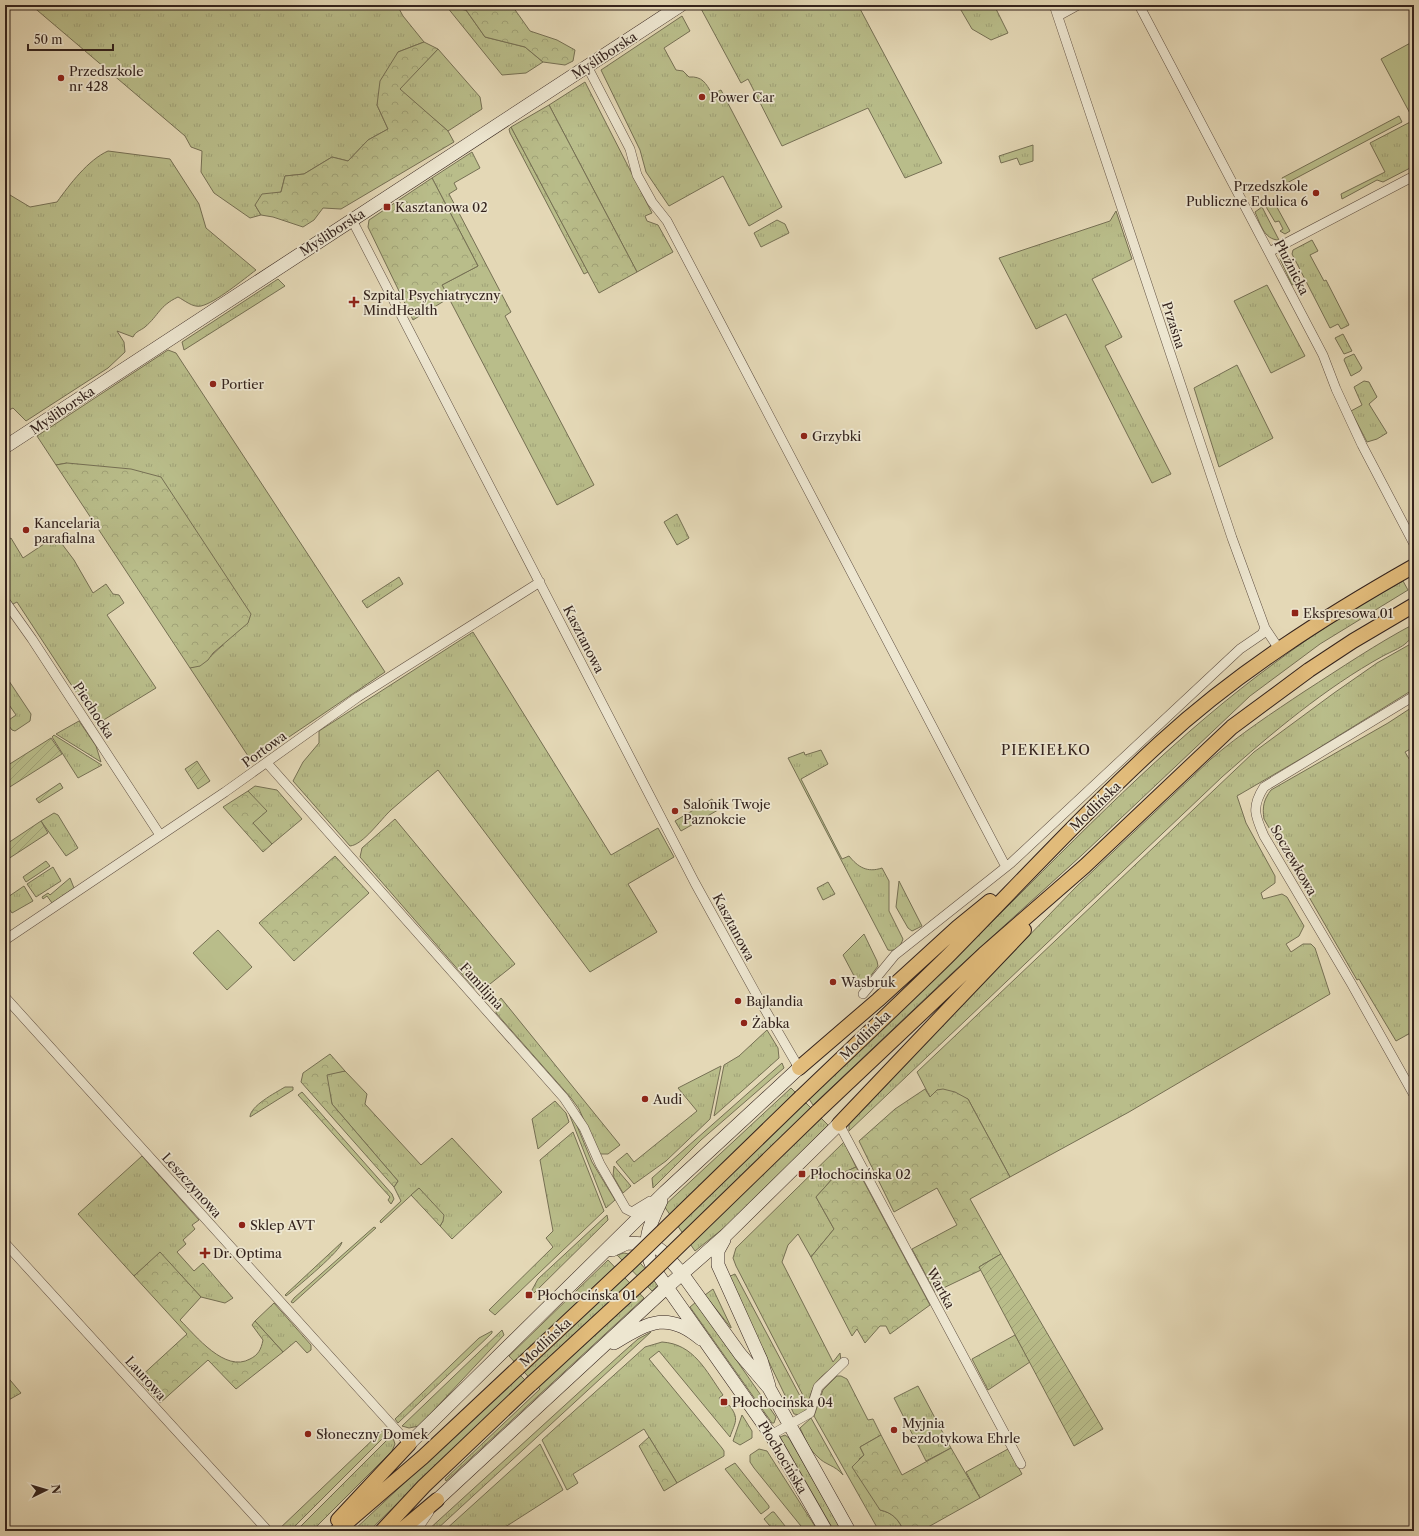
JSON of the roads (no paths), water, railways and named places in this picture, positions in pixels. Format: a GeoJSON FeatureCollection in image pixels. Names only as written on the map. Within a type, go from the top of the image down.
{"type":"FeatureCollection","features":[{"type":"Feature","properties":{"kind":"main road","name":"Myśliborska"},"geometry":{"type":"LineString","coordinates":[[5,447],[681,5]]}},
{"type":"Feature","properties":{"kind":"main road","name":"Modlińska"},"geometry":{"type":"LineString","coordinates":[[337,1531],[423,1457],[633,1260],[946,958],[1032,867],[1160,743],[1226,689],[1279,649],[1414,566]]}},
{"type":"Feature","properties":{"kind":"main road","name":"Modlińska"},"geometry":{"type":"LineString","coordinates":[[382,1531],[424,1486],[648,1276],[817,1112],[984,954],[1085,866],[1194,761],[1238,723],[1309,670],[1353,641],[1414,605]]}},
{"type":"Feature","properties":{"kind":"main road"},"geometry":{"type":"LineString","coordinates":[[400,1531],[437,1500],[667,1287],[683,1275],[726,1236],[839,1124],[1085,866]]}},
{"type":"Feature","properties":{"kind":"main road"},"geometry":{"type":"LineString","coordinates":[[665,1192],[799,1068],[878,1000],[958,926],[1032,867]]}},
{"type":"Feature","properties":{"kind":"main road","name":"Modlińska"},"geometry":{"type":"LineString","coordinates":[[409,1444],[605,1253],[665,1192]]}},
{"type":"Feature","properties":{"kind":"main road","name":"Płochocińska"},"geometry":{"type":"LineString","coordinates":[[665,1192],[650,1226],[646,1244],[652,1266],[710,1346],[771,1435],[826,1531]]}},
{"type":"Feature","properties":{"kind":"main road","name":"Płochocińska"},"geometry":{"type":"LineString","coordinates":[[726,1236],[718,1251],[718,1265],[761,1360],[769,1388]]}},
{"type":"Feature","properties":{"kind":"main road","name":"Płochocińska"},"geometry":{"type":"LineString","coordinates":[[605,1253],[627,1243],[646,1244],[661,1250],[683,1275],[740,1354],[769,1388],[849,1531]]}},
{"type":"Feature","properties":{"kind":"main road","name":"Płochocińska"},"geometry":{"type":"LineString","coordinates":[[594,1355],[648,1324],[663,1322],[679,1325],[694,1333],[710,1346]]}},
{"type":"Feature","properties":{"kind":"main road"},"geometry":{"type":"LineString","coordinates":[[327,1531],[409,1444]]}},
{"type":"Feature","properties":{"kind":"street","name":"Przaśna"},"geometry":{"type":"LineString","coordinates":[[1054,5],[1232,538],[1265,628],[1279,649]]}},
{"type":"Feature","properties":{"kind":"street"},"geometry":{"type":"LineString","coordinates":[[1058,16],[1078,5]]}},
{"type":"Feature","properties":{"kind":"street","name":"Płużnicka"},"geometry":{"type":"LineString","coordinates":[[1139,5],[1323,355],[1336,390],[1362,445],[1414,544]]}},
{"type":"Feature","properties":{"kind":"street"},"geometry":{"type":"LineString","coordinates":[[587,66],[630,149],[637,175],[652,202],[670,227],[1006,867]]}},
{"type":"Feature","properties":{"kind":"street"},"geometry":{"type":"LineString","coordinates":[[1269,252],[1414,176]]}},
{"type":"Feature","properties":{"kind":"street","name":"Kasztanowa"},"geometry":{"type":"LineString","coordinates":[[352,220],[705,901],[799,1068]]}},
{"type":"Feature","properties":{"kind":"street","name":"Portowa"},"geometry":{"type":"LineString","coordinates":[[5,940],[267,763],[358,697],[540,582]]}},
{"type":"Feature","properties":{"kind":"street","name":"Piechocka"},"geometry":{"type":"LineString","coordinates":[[5,601],[32,639],[160,835]]}},
{"type":"Feature","properties":{"kind":"street","name":"Modlińska"},"geometry":{"type":"LineString","coordinates":[[863,994],[894,955],[1006,867],[1240,649],[1262,634],[1265,628]]}},
{"type":"Feature","properties":{"kind":"street","name":"Soczewkowa"},"geometry":{"type":"LineString","coordinates":[[1414,696],[1264,788],[1256,798],[1256,818],[1264,836],[1351,983],[1414,1095]]}},
{"type":"Feature","properties":{"kind":"street","name":"Familijna"},"geometry":{"type":"LineString","coordinates":[[267,763],[564,1098],[584,1128],[600,1164],[626,1209],[632,1212],[665,1192]]}},
{"type":"Feature","properties":{"kind":"street","name":"Leszczynowa"},"geometry":{"type":"LineString","coordinates":[[5,997],[409,1444]]}},
{"type":"Feature","properties":{"kind":"street","name":"Wartka"},"geometry":{"type":"LineString","coordinates":[[839,1124],[1021,1464]]}},
{"type":"Feature","properties":{"kind":"street","name":"Laurowa"},"geometry":{"type":"LineString","coordinates":[[5,1243],[268,1531]]}},
{"type":"Feature","properties":{"kind":"street"},"geometry":{"type":"LineString","coordinates":[[771,1435],[810,1413],[818,1387],[844,1362]]}},
{"type":"Feature","properties":{"kind":"street"},"geometry":{"type":"LineString","coordinates":[[416,1531],[437,1500]]}},
{"type":"Feature","properties":{"kind":"place","name":"Przedszkole nr 428"},"geometry":{"type":"Point","coordinates":[61,78]}},
{"type":"Feature","properties":{"kind":"place","name":"Power Car"},"geometry":{"type":"Point","coordinates":[702,97]}},
{"type":"Feature","properties":{"kind":"place","name":"Przedszkole Publiczne Edulica 6"},"geometry":{"type":"Point","coordinates":[1316,193]}},
{"type":"Feature","properties":{"kind":"place","name":"Kasztanowa 02"},"geometry":{"type":"Point","coordinates":[387,207]}},
{"type":"Feature","properties":{"kind":"place","name":"Szpital Psychiatryczny MindHealth"},"geometry":{"type":"Point","coordinates":[354,302]}},
{"type":"Feature","properties":{"kind":"place","name":"Portier"},"geometry":{"type":"Point","coordinates":[213,384]}},
{"type":"Feature","properties":{"kind":"place","name":"Grzybki"},"geometry":{"type":"Point","coordinates":[804,436]}},
{"type":"Feature","properties":{"kind":"place","name":"Kancelaria parafialna"},"geometry":{"type":"Point","coordinates":[26,530]}},
{"type":"Feature","properties":{"kind":"place","name":"Ekspresowa 01"},"geometry":{"type":"Point","coordinates":[1295,613]}},
{"type":"Feature","properties":{"kind":"place","name":"Salonik Twoje Paznokcie"},"geometry":{"type":"Point","coordinates":[675,811]}},
{"type":"Feature","properties":{"kind":"place","name":"Wasbruk"},"geometry":{"type":"Point","coordinates":[833,982]}},
{"type":"Feature","properties":{"kind":"place","name":"Bajlandia"},"geometry":{"type":"Point","coordinates":[738,1001]}},
{"type":"Feature","properties":{"kind":"place","name":"Żabka"},"geometry":{"type":"Point","coordinates":[744,1023]}},
{"type":"Feature","properties":{"kind":"place","name":"Audi"},"geometry":{"type":"Point","coordinates":[645,1099]}},
{"type":"Feature","properties":{"kind":"place","name":"Płochocińska 02"},"geometry":{"type":"Point","coordinates":[802,1174]}},
{"type":"Feature","properties":{"kind":"place","name":"Sklep AVT"},"geometry":{"type":"Point","coordinates":[242,1225]}},
{"type":"Feature","properties":{"kind":"place","name":"Dr. Optima"},"geometry":{"type":"Point","coordinates":[205,1253]}},
{"type":"Feature","properties":{"kind":"place","name":"Płochocińska 01"},"geometry":{"type":"Point","coordinates":[529,1295]}},
{"type":"Feature","properties":{"kind":"place","name":"Płochocińska 04"},"geometry":{"type":"Point","coordinates":[724,1402]}},
{"type":"Feature","properties":{"kind":"place","name":"Myjnia bezdotykowa Ehrle"},"geometry":{"type":"Point","coordinates":[894,1430]}},
{"type":"Feature","properties":{"kind":"place","name":"Słoneczny Domek"},"geometry":{"type":"Point","coordinates":[308,1434]}},
{"type":"Feature","properties":{"kind":"district","name":"PIEKIEŁKO"},"geometry":{"type":"Point","coordinates":[1046,750]}}]}
